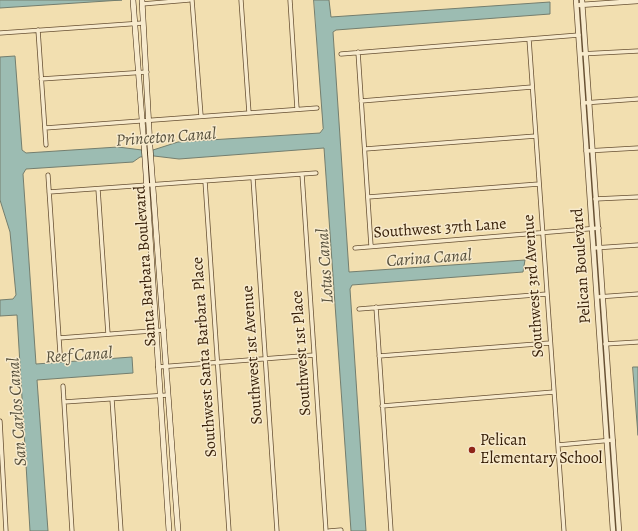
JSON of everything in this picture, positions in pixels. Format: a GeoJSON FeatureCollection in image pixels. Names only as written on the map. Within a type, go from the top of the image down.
{"type":"FeatureCollection","features":[{"type":"Feature","properties":{"kind":"main road","name":"Santa Barbara Boulevard"},"geometry":{"type":"LineString","coordinates":[[133,0],[142,120],[154,184],[178,531]]}},
{"type":"Feature","properties":{"kind":"main road","name":"Santa Barbara Boulevard"},"geometry":{"type":"LineString","coordinates":[[142,2],[149,120],[147,147]]}},
{"type":"Feature","properties":{"kind":"main road","name":"Santa Barbara Boulevard"},"geometry":{"type":"LineString","coordinates":[[148,158],[146,185],[169,531]]}},
{"type":"Feature","properties":{"kind":"main road"},"geometry":{"type":"LineString","coordinates":[[151,263],[159,262]]}},
{"type":"Feature","properties":{"kind":"main road"},"geometry":{"type":"LineString","coordinates":[[166,470],[173,469]]}},
{"type":"Feature","properties":{"kind":"street"},"geometry":{"type":"LineString","coordinates":[[142,2],[189,0]]}},
{"type":"Feature","properties":{"kind":"street"},"geometry":{"type":"LineString","coordinates":[[192,0],[201,116]]}},
{"type":"Feature","properties":{"kind":"street"},"geometry":{"type":"LineString","coordinates":[[241,0],[249,113]]}},
{"type":"Feature","properties":{"kind":"street"},"geometry":{"type":"LineString","coordinates":[[290,0],[297,109]]}},
{"type":"Feature","properties":{"kind":"street"},"geometry":{"type":"LineString","coordinates":[[576,3],[638,1]]}},
{"type":"Feature","properties":{"kind":"street","name":"Pelican Boulevard"},"geometry":{"type":"LineString","coordinates":[[582,2],[597,199],[619,531]]}},
{"type":"Feature","properties":{"kind":"street","name":"Pelican Boulevard"},"geometry":{"type":"LineString","coordinates":[[576,3],[613,531]]}},
{"type":"Feature","properties":{"kind":"street"},"geometry":{"type":"LineString","coordinates":[[0,33],[143,23]]}},
{"type":"Feature","properties":{"kind":"street"},"geometry":{"type":"LineString","coordinates":[[38,30],[46,145]]}},
{"type":"Feature","properties":{"kind":"street"},"geometry":{"type":"LineString","coordinates":[[341,54],[584,35]]}},
{"type":"Feature","properties":{"kind":"street","name":"Southwest 3rd Avenue"},"geometry":{"type":"LineString","coordinates":[[529,39],[564,531]]}},
{"type":"Feature","properties":{"kind":"street"},"geometry":{"type":"LineString","coordinates":[[580,54],[638,51]]}},
{"type":"Feature","properties":{"kind":"street"},"geometry":{"type":"LineString","coordinates":[[358,52],[371,246]]}},
{"type":"Feature","properties":{"kind":"street"},"geometry":{"type":"LineString","coordinates":[[42,79],[146,72]]}},
{"type":"Feature","properties":{"kind":"street"},"geometry":{"type":"LineString","coordinates":[[361,101],[532,87]]}},
{"type":"Feature","properties":{"kind":"street"},"geometry":{"type":"LineString","coordinates":[[583,103],[638,99]]}},
{"type":"Feature","properties":{"kind":"street"},"geometry":{"type":"LineString","coordinates":[[45,128],[316,108]]}},
{"type":"Feature","properties":{"kind":"street"},"geometry":{"type":"LineString","coordinates":[[365,149],[536,136]]}},
{"type":"Feature","properties":{"kind":"street"},"geometry":{"type":"LineString","coordinates":[[586,151],[638,148]]}},
{"type":"Feature","properties":{"kind":"street"},"geometry":{"type":"LineString","coordinates":[[50,192],[316,173]]}},
{"type":"Feature","properties":{"kind":"street","name":"Southwest 1st Place"},"geometry":{"type":"LineString","coordinates":[[302,174],[326,531]]}},
{"type":"Feature","properties":{"kind":"street"},"geometry":{"type":"LineString","coordinates":[[48,175],[60,353]]}},
{"type":"Feature","properties":{"kind":"street","name":"Southwest 1st Avenue"},"geometry":{"type":"LineString","coordinates":[[253,178],[277,531]]}},
{"type":"Feature","properties":{"kind":"street","name":"Southwest Santa Barbara Place"},"geometry":{"type":"LineString","coordinates":[[205,181],[229,531]]}},
{"type":"Feature","properties":{"kind":"street"},"geometry":{"type":"LineString","coordinates":[[368,198],[539,184]]}},
{"type":"Feature","properties":{"kind":"street"},"geometry":{"type":"LineString","coordinates":[[98,189],[108,334]]}},
{"type":"Feature","properties":{"kind":"street"},"geometry":{"type":"LineString","coordinates":[[590,200],[638,197]]}},
{"type":"Feature","properties":{"kind":"street","name":"Southwest 37th Lane"},"geometry":{"type":"LineString","coordinates":[[355,248],[598,228]]}},
{"type":"Feature","properties":{"kind":"street"},"geometry":{"type":"LineString","coordinates":[[594,248],[638,245]]}},
{"type":"Feature","properties":{"kind":"street"},"geometry":{"type":"LineString","coordinates":[[359,309],[547,294]]}},
{"type":"Feature","properties":{"kind":"street"},"geometry":{"type":"LineString","coordinates":[[597,297],[638,294]]}},
{"type":"Feature","properties":{"kind":"street"},"geometry":{"type":"LineString","coordinates":[[376,307],[391,531]]}},
{"type":"Feature","properties":{"kind":"street"},"geometry":{"type":"LineString","coordinates":[[59,338],[164,330]]}},
{"type":"Feature","properties":{"kind":"street"},"geometry":{"type":"LineString","coordinates":[[379,356],[550,342]]}},
{"type":"Feature","properties":{"kind":"street"},"geometry":{"type":"LineString","coordinates":[[600,345],[638,342]]}},
{"type":"Feature","properties":{"kind":"street"},"geometry":{"type":"LineString","coordinates":[[158,367],[314,355]]}},
{"type":"Feature","properties":{"kind":"street"},"geometry":{"type":"LineString","coordinates":[[62,386],[72,531]]}},
{"type":"Feature","properties":{"kind":"street"},"geometry":{"type":"LineString","coordinates":[[382,406],[554,392]]}},
{"type":"Feature","properties":{"kind":"street"},"geometry":{"type":"LineString","coordinates":[[64,402],[168,395]]}},
{"type":"Feature","properties":{"kind":"street"},"geometry":{"type":"LineString","coordinates":[[112,399],[121,531]]}},
{"type":"Feature","properties":{"kind":"street"},"geometry":{"type":"LineString","coordinates":[[0,421],[6,531]]}},
{"type":"Feature","properties":{"kind":"street"},"geometry":{"type":"LineString","coordinates":[[558,445],[613,440]]}},
{"type":"Feature","properties":{"kind":"street"},"geometry":{"type":"LineString","coordinates":[[329,531],[340,530]]}},
{"type":"Feature","properties":{"kind":"water"},"geometry":{"type":"Polygon","coordinates":[[[0,0],[122,0],[0,8],[0,0]]]}},
{"type":"Feature","properties":{"kind":"water"},"geometry":{"type":"Polygon","coordinates":[[[314,0],[329,0],[331,17],[550,2],[550,14],[336,30],[333,32],[349,272],[525,260],[523,272],[352,285],[350,289],[366,531],[351,531],[324,148],[179,159],[154,156],[140,157],[133,162],[26,169],[23,174],[36,364],[132,357],[133,373],[37,380],[48,531],[30,531],[17,315],[0,316],[0,300],[13,299],[16,295],[10,232],[0,200],[0,57],[15,56],[22,150],[26,153],[118,147],[153,150],[178,142],[320,133],[323,129],[314,0]]]}},
{"type":"Feature","properties":{"kind":"water"},"geometry":{"type":"Polygon","coordinates":[[[633,367],[638,367],[638,435],[633,367]]]}},
{"type":"Feature","properties":{"kind":"place","name":"Pelican Elementary School"},"geometry":{"type":"Point","coordinates":[472,450]}},
{"type":"Feature","properties":{"kind":"water label","name":"Princeton Canal"},"geometry":{"type":"Point","coordinates":[166,138]}},
{"type":"Feature","properties":{"kind":"water label","name":"Carina Canal"},"geometry":{"type":"Point","coordinates":[429,259]}},
{"type":"Feature","properties":{"kind":"water label","name":"Lotus Canal"},"geometry":{"type":"Point","coordinates":[326,266]}},
{"type":"Feature","properties":{"kind":"water label","name":"Reef Canal"},"geometry":{"type":"Point","coordinates":[79,356]}},
{"type":"Feature","properties":{"kind":"water label","name":"San Carlos Canal"},"geometry":{"type":"Point","coordinates":[18,412]}}]}
